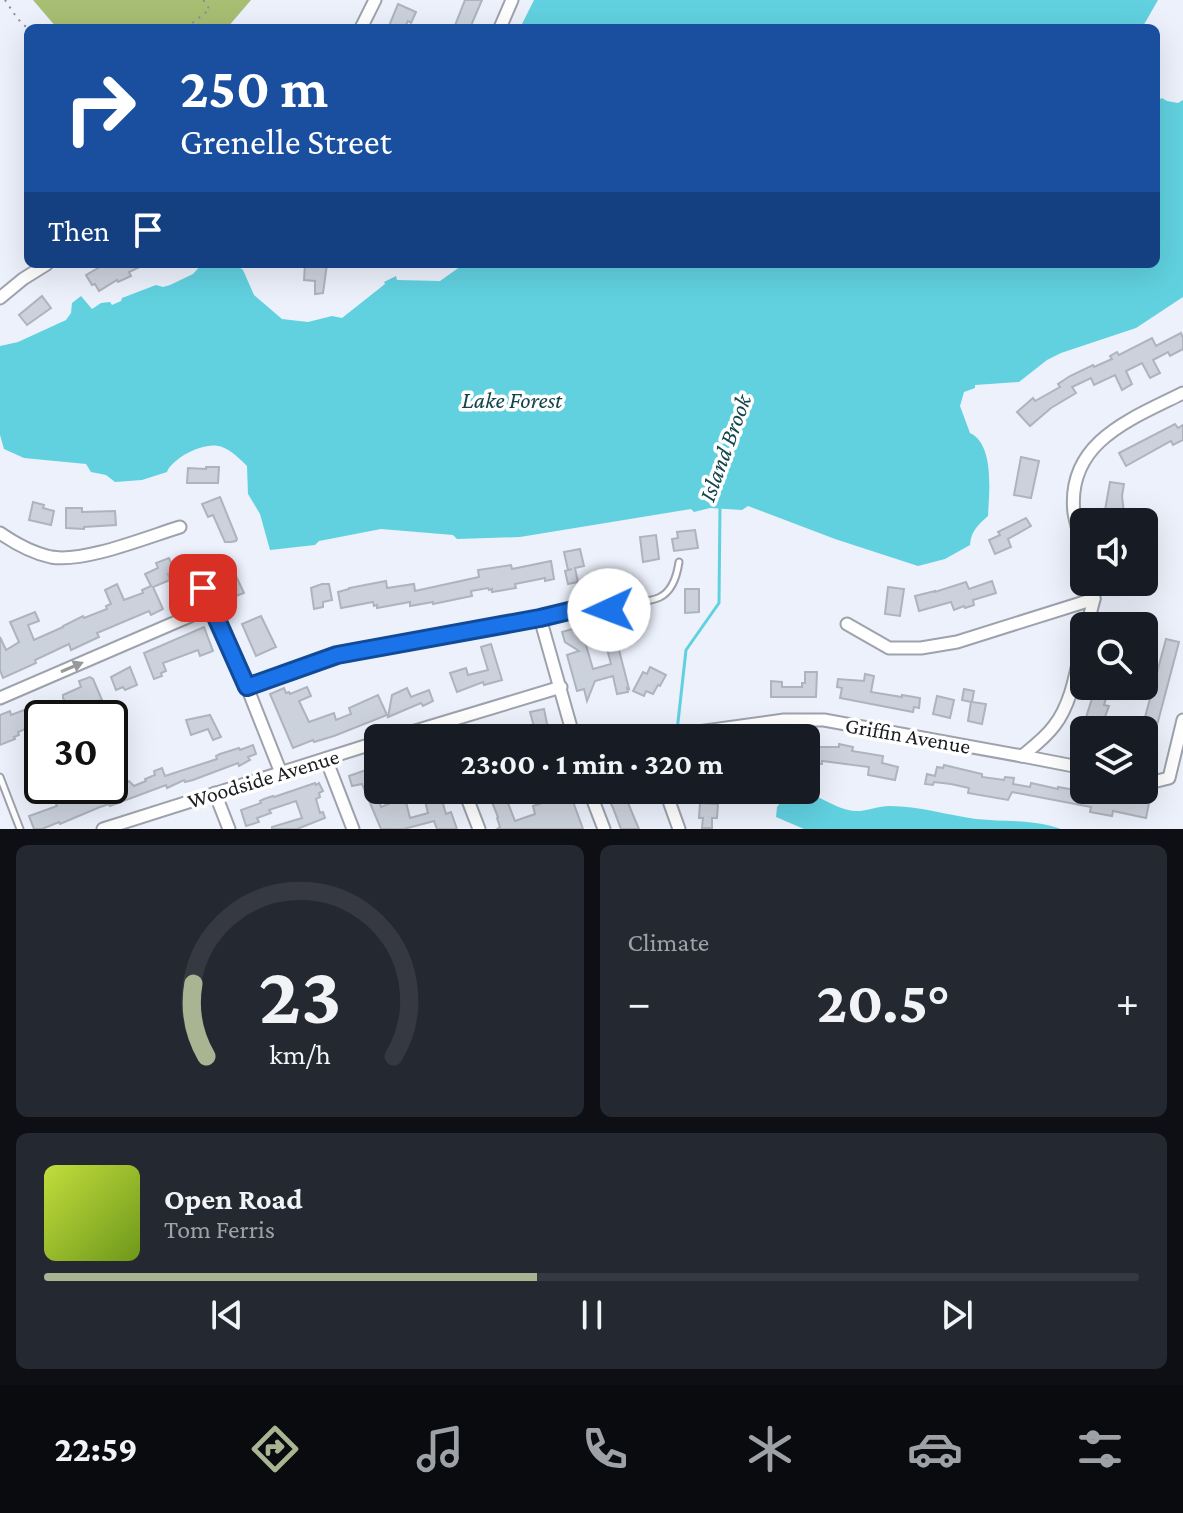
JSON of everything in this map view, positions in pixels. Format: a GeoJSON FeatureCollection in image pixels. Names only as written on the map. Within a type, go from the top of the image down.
{"type":"FeatureCollection","features":[{"type":"Feature","properties":{"kind":"street"},"geometry":{"type":"LineString","coordinates":[[363,24],[375,0]]}},
{"type":"Feature","properties":{"kind":"street"},"geometry":{"type":"LineString","coordinates":[[502,24],[512,0]]}},
{"type":"Feature","properties":{"kind":"street"},"geometry":{"type":"LineString","coordinates":[[0,298],[41,268]]}},
{"type":"Feature","properties":{"kind":"street"},"geometry":{"type":"LineString","coordinates":[[1075,508],[1077,477],[1082,463],[1095,445],[1127,421],[1183,393]]}},
{"type":"Feature","properties":{"kind":"street"},"geometry":{"type":"LineString","coordinates":[[0,533],[39,554],[72,558],[180,527]]}},
{"type":"Feature","properties":{"kind":"street"},"geometry":{"type":"LineString","coordinates":[[203,588],[281,773]]}},
{"type":"Feature","properties":{"kind":"street"},"geometry":{"type":"LineString","coordinates":[[247,687],[337,655],[540,618],[598,604],[598,596],[604,590],[614,593],[617,600]]}},
{"type":"Feature","properties":{"kind":"street"},"geometry":{"type":"LineString","coordinates":[[1091,612],[1094,596]]}},
{"type":"Feature","properties":{"kind":"street"},"geometry":{"type":"LineString","coordinates":[[847,624],[889,648],[921,648],[957,642],[1094,599]]}},
{"type":"Feature","properties":{"kind":"street"},"geometry":{"type":"LineString","coordinates":[[0,698],[211,607]]}},
{"type":"Feature","properties":{"kind":"street"},"geometry":{"type":"LineString","coordinates":[[540,618],[570,724]]}},
{"type":"Feature","properties":{"kind":"street"},"geometry":{"type":"LineString","coordinates":[[437,724],[561,687]]}},
{"type":"Feature","properties":{"kind":"street"},"geometry":{"type":"LineString","coordinates":[[1022,756],[1048,733],[1062,714],[1070,690]]}},
{"type":"Feature","properties":{"kind":"street","name":"Griffin Avenue"},"geometry":{"type":"LineString","coordinates":[[755,724],[824,720],[1070,765]]}},
{"type":"Feature","properties":{"kind":"street"},"geometry":{"type":"LineString","coordinates":[[1158,781],[1169,778],[1183,720]]}},
{"type":"Feature","properties":{"kind":"street","name":"Woodside Avenue"},"geometry":{"type":"LineString","coordinates":[[103,829],[364,747]]}},
{"type":"Feature","properties":{"kind":"street"},"geometry":{"type":"LineString","coordinates":[[326,759],[353,829]]}},
{"type":"Feature","properties":{"kind":"street"},"geometry":{"type":"LineString","coordinates":[[215,793],[229,829]]}},
{"type":"Feature","properties":{"kind":"street"},"geometry":{"type":"LineString","coordinates":[[469,804],[479,829]]}},
{"type":"Feature","properties":{"kind":"street"},"geometry":{"type":"LineString","coordinates":[[594,804],[604,829]]}},
{"type":"Feature","properties":{"kind":"street"},"geometry":{"type":"LineString","coordinates":[[670,804],[679,829]]}},
{"type":"Feature","properties":{"kind":"lane"},"geometry":{"type":"LineString","coordinates":[[617,600],[652,601],[662,595],[677,580],[679,562]]}},
{"type":"Feature","properties":{"kind":"lane"},"geometry":{"type":"LineString","coordinates":[[0,777],[20,829]]}},
{"type":"Feature","properties":{"kind":"path"},"geometry":{"type":"LineString","coordinates":[[5,0],[24,25]]}},
{"type":"Feature","properties":{"kind":"path"},"geometry":{"type":"LineString","coordinates":[[191,24],[210,9],[204,0]]}},
{"type":"Feature","properties":{"kind":"green space"},"geometry":{"type":"Polygon","coordinates":[[[33,0],[251,0],[230,24],[54,24],[33,0]]]}},
{"type":"Feature","properties":{"kind":"water"},"geometry":{"type":"Polygon","coordinates":[[[534,0],[1158,0],[1144,24],[522,24],[534,0]]]}},
{"type":"Feature","properties":{"kind":"water","name":"Lake Forest"},"geometry":{"type":"Polygon","coordinates":[[[1160,99],[1178,103],[1183,100],[1183,297],[1136,328],[1047,360],[1019,382],[975,385],[975,388],[964,392],[960,406],[970,433],[978,439],[987,458],[988,516],[973,532],[970,545],[945,559],[918,566],[748,506],[742,510],[710,508],[694,512],[691,509],[520,537],[457,539],[453,535],[381,529],[319,541],[315,545],[270,550],[260,514],[248,494],[247,466],[222,447],[207,446],[190,452],[175,461],[167,472],[142,480],[115,482],[106,475],[91,472],[86,464],[24,458],[4,449],[0,435],[0,346],[18,342],[66,320],[72,303],[81,296],[92,309],[101,303],[110,302],[112,305],[156,285],[170,285],[198,268],[240,268],[254,295],[282,319],[308,322],[332,316],[342,318],[384,282],[396,276],[397,280],[440,281],[458,268],[1160,268],[1160,99]]]}},
{"type":"Feature","properties":{"kind":"water"},"geometry":{"type":"Polygon","coordinates":[[[820,798],[854,811],[901,806],[1061,829],[804,829],[776,817],[779,804],[820,804],[820,798]]]}},
{"type":"Feature","properties":{"kind":"building"},"geometry":{"type":"Polygon","coordinates":[[[465,0],[482,0],[472,24],[456,24],[465,0]]]}},
{"type":"Feature","properties":{"kind":"building"},"geometry":{"type":"Polygon","coordinates":[[[398,4],[416,12],[411,23],[390,24],[398,4]]]}},
{"type":"Feature","properties":{"kind":"building"},"geometry":{"type":"Polygon","coordinates":[[[98,268],[138,268],[129,272],[131,276],[99,291],[86,275],[98,268]]]}},
{"type":"Feature","properties":{"kind":"building"},"geometry":{"type":"Polygon","coordinates":[[[305,268],[326,268],[323,293],[315,294],[315,281],[304,280],[305,268]]]}},
{"type":"Feature","properties":{"kind":"building"},"geometry":{"type":"Polygon","coordinates":[[[42,296],[51,308],[27,325],[19,315],[42,296]]]}},
{"type":"Feature","properties":{"kind":"building"},"geometry":{"type":"Polygon","coordinates":[[[1181,333],[1183,349],[1153,360],[1160,373],[1150,378],[1142,363],[1126,371],[1132,384],[1122,390],[1115,375],[1094,385],[1091,378],[1072,387],[1076,393],[1030,426],[1017,412],[1033,398],[1035,401],[1060,387],[1058,384],[1070,376],[1112,359],[1110,356],[1117,352],[1119,355],[1152,338],[1156,346],[1181,333]]]}},
{"type":"Feature","properties":{"kind":"building"},"geometry":{"type":"Polygon","coordinates":[[[1175,424],[1178,428],[1183,425],[1183,440],[1173,445],[1171,441],[1126,466],[1119,453],[1175,424]]]}},
{"type":"Feature","properties":{"kind":"building"},"geometry":{"type":"Polygon","coordinates":[[[1021,457],[1039,461],[1031,498],[1014,495],[1021,457]]]}},
{"type":"Feature","properties":{"kind":"building"},"geometry":{"type":"Polygon","coordinates":[[[219,467],[218,483],[187,483],[188,468],[219,467]]]}},
{"type":"Feature","properties":{"kind":"building"},"geometry":{"type":"Polygon","coordinates":[[[1110,482],[1124,484],[1123,508],[1105,508],[1110,482]]]}},
{"type":"Feature","properties":{"kind":"building"},"geometry":{"type":"Polygon","coordinates":[[[220,497],[236,541],[225,542],[213,515],[208,517],[202,504],[220,497]]]}},
{"type":"Feature","properties":{"kind":"building"},"geometry":{"type":"Polygon","coordinates":[[[33,502],[54,511],[51,525],[29,520],[33,502]]]}},
{"type":"Feature","properties":{"kind":"building"},"geometry":{"type":"Polygon","coordinates":[[[66,508],[82,508],[82,512],[115,511],[116,525],[66,528],[66,508]]]}},
{"type":"Feature","properties":{"kind":"building"},"geometry":{"type":"Polygon","coordinates":[[[1026,518],[1031,526],[1008,539],[1011,547],[995,554],[989,540],[1026,518]]]}},
{"type":"Feature","properties":{"kind":"building"},"geometry":{"type":"Polygon","coordinates":[[[695,530],[698,548],[674,551],[672,539],[678,538],[677,532],[695,530]]]}},
{"type":"Feature","properties":{"kind":"building"},"geometry":{"type":"Polygon","coordinates":[[[656,535],[659,559],[643,562],[640,537],[656,535]]]}},
{"type":"Feature","properties":{"kind":"building"},"geometry":{"type":"Polygon","coordinates":[[[580,549],[584,566],[575,568],[578,582],[568,584],[565,571],[572,569],[568,570],[564,552],[580,549]]]}},
{"type":"Feature","properties":{"kind":"building"},"geometry":{"type":"Polygon","coordinates":[[[169,558],[175,572],[168,574],[170,580],[153,587],[163,609],[151,615],[149,611],[97,633],[99,637],[71,650],[69,644],[3,678],[0,670],[0,637],[6,650],[19,642],[10,622],[35,612],[39,621],[28,625],[34,640],[83,616],[107,609],[106,606],[111,604],[105,590],[117,584],[124,600],[143,593],[142,590],[151,586],[145,574],[158,568],[156,563],[169,558]]]}},
{"type":"Feature","properties":{"kind":"building"},"geometry":{"type":"Polygon","coordinates":[[[551,561],[554,579],[515,584],[516,588],[492,592],[488,588],[471,591],[472,596],[433,604],[410,606],[410,602],[377,608],[373,602],[341,608],[338,592],[386,581],[387,588],[414,584],[415,591],[479,577],[478,570],[511,565],[512,569],[551,561]]]}},
{"type":"Feature","properties":{"kind":"building"},"geometry":{"type":"Polygon","coordinates":[[[235,574],[244,593],[228,599],[220,580],[235,574]]]}},
{"type":"Feature","properties":{"kind":"building"},"geometry":{"type":"Polygon","coordinates":[[[992,581],[996,593],[973,600],[974,605],[954,610],[951,602],[919,611],[915,596],[966,582],[969,589],[992,581]]]}},
{"type":"Feature","properties":{"kind":"building"},"geometry":{"type":"Polygon","coordinates":[[[329,584],[332,600],[314,609],[311,588],[329,584]]]}},
{"type":"Feature","properties":{"kind":"building"},"geometry":{"type":"Polygon","coordinates":[[[888,587],[904,589],[900,616],[885,614],[888,587]]]}},
{"type":"Feature","properties":{"kind":"building"},"geometry":{"type":"Polygon","coordinates":[[[685,589],[699,589],[699,612],[685,613],[685,589]]]}},
{"type":"Feature","properties":{"kind":"building"},"geometry":{"type":"Polygon","coordinates":[[[261,616],[276,647],[256,656],[242,624],[261,616]]]}},
{"type":"Feature","properties":{"kind":"building"},"geometry":{"type":"Polygon","coordinates":[[[204,627],[213,651],[200,656],[198,650],[163,663],[166,671],[154,679],[144,653],[204,627]]]}},
{"type":"Feature","properties":{"kind":"building"},"geometry":{"type":"Polygon","coordinates":[[[576,628],[581,639],[584,638],[593,669],[611,664],[606,645],[617,642],[628,692],[617,694],[613,676],[595,681],[587,701],[584,689],[577,691],[567,655],[579,651],[565,642],[562,632],[576,628]]]}},
{"type":"Feature","properties":{"kind":"building"},"geometry":{"type":"Polygon","coordinates":[[[1166,639],[1179,642],[1158,721],[1158,716],[1145,716],[1150,700],[1158,700],[1158,669],[1166,639]]]}},
{"type":"Feature","properties":{"kind":"building"},"geometry":{"type":"Polygon","coordinates":[[[491,644],[502,680],[484,685],[483,682],[457,692],[450,673],[466,668],[468,675],[488,670],[481,647],[491,644]]]}},
{"type":"Feature","properties":{"kind":"building"},"geometry":{"type":"Polygon","coordinates":[[[130,667],[137,685],[116,690],[111,677],[130,667]]]}},
{"type":"Feature","properties":{"kind":"building"},"geometry":{"type":"Polygon","coordinates":[[[650,667],[666,675],[653,694],[646,691],[644,696],[633,691],[643,672],[647,674],[650,667]]]}},
{"type":"Feature","properties":{"kind":"building"},"geometry":{"type":"Polygon","coordinates":[[[805,672],[817,672],[816,697],[771,697],[771,681],[782,682],[782,687],[802,687],[805,672]]]}},
{"type":"Feature","properties":{"kind":"building"},"geometry":{"type":"Polygon","coordinates":[[[865,674],[874,676],[871,692],[920,698],[919,708],[914,707],[913,712],[840,698],[842,688],[837,687],[838,679],[864,681],[865,674]]]}},
{"type":"Feature","properties":{"kind":"building"},"geometry":{"type":"Polygon","coordinates":[[[90,677],[93,679],[102,700],[64,700],[63,695],[81,687],[79,681],[90,677]]]}},
{"type":"Feature","properties":{"kind":"building"},"geometry":{"type":"Polygon","coordinates":[[[307,687],[311,696],[299,701],[309,722],[334,713],[336,720],[351,714],[349,708],[378,695],[387,715],[293,748],[270,694],[284,688],[290,694],[307,687]]]}},
{"type":"Feature","properties":{"kind":"building"},"geometry":{"type":"Polygon","coordinates":[[[407,688],[411,697],[429,690],[433,701],[388,717],[392,695],[407,688]]]}},
{"type":"Feature","properties":{"kind":"building"},"geometry":{"type":"Polygon","coordinates":[[[964,689],[974,691],[972,702],[986,704],[982,724],[968,721],[971,702],[962,700],[964,689]]]}},
{"type":"Feature","properties":{"kind":"building"},"geometry":{"type":"Polygon","coordinates":[[[937,696],[954,700],[950,718],[933,714],[937,696]]]}},
{"type":"Feature","properties":{"kind":"building"},"geometry":{"type":"Polygon","coordinates":[[[1092,700],[1106,700],[1104,705],[1109,706],[1105,716],[1086,716],[1092,700]]]}},
{"type":"Feature","properties":{"kind":"building"},"geometry":{"type":"Polygon","coordinates":[[[544,709],[547,724],[533,724],[530,712],[544,709]]]}},
{"type":"Feature","properties":{"kind":"building"},"geometry":{"type":"Polygon","coordinates":[[[24,710],[24,730],[18,732],[15,739],[0,745],[0,715],[10,711],[11,715],[24,710]]]}},
{"type":"Feature","properties":{"kind":"building"},"geometry":{"type":"Polygon","coordinates":[[[210,715],[221,737],[213,740],[208,729],[191,735],[186,720],[210,715]]]}},
{"type":"Feature","properties":{"kind":"building"},"geometry":{"type":"Polygon","coordinates":[[[839,744],[853,747],[852,751],[883,756],[882,763],[898,767],[895,780],[868,775],[869,767],[822,761],[820,764],[820,747],[839,747],[839,744]]]}},
{"type":"Feature","properties":{"kind":"building"},"geometry":{"type":"Polygon","coordinates":[[[253,745],[256,754],[239,766],[238,763],[128,799],[129,781],[134,786],[162,768],[165,776],[217,759],[216,756],[220,754],[253,745]]]}},
{"type":"Feature","properties":{"kind":"building"},"geometry":{"type":"Polygon","coordinates":[[[944,765],[982,774],[982,777],[1014,778],[1013,784],[1030,787],[1031,783],[1070,789],[1070,803],[1012,792],[1008,800],[968,793],[969,788],[951,784],[925,784],[927,774],[935,776],[937,767],[943,768],[944,765]]]}},
{"type":"Feature","properties":{"kind":"building"},"geometry":{"type":"Polygon","coordinates":[[[364,771],[364,789],[362,784],[352,786],[349,776],[364,771]]]}},
{"type":"Feature","properties":{"kind":"building"},"geometry":{"type":"Polygon","coordinates":[[[319,783],[323,791],[316,799],[325,818],[297,829],[272,829],[302,818],[296,801],[269,810],[271,813],[257,818],[259,822],[246,826],[241,810],[264,799],[319,783]]]}},
{"type":"Feature","properties":{"kind":"building"},"geometry":{"type":"Polygon","coordinates":[[[109,804],[60,824],[34,829],[29,816],[57,806],[109,804]]]}},
{"type":"Feature","properties":{"kind":"building"},"geometry":{"type":"Polygon","coordinates":[[[370,804],[380,804],[381,807],[406,804],[410,818],[428,813],[426,804],[443,804],[446,814],[451,812],[457,829],[437,829],[434,821],[404,829],[381,829],[370,804]]]}},
{"type":"Feature","properties":{"kind":"building"},"geometry":{"type":"Polygon","coordinates":[[[493,804],[508,804],[515,821],[535,814],[533,806],[539,804],[574,804],[583,829],[497,829],[500,827],[493,804]]]}},
{"type":"Feature","properties":{"kind":"building"},"geometry":{"type":"Polygon","coordinates":[[[611,804],[629,804],[639,829],[621,829],[611,804]]]}},
{"type":"Feature","properties":{"kind":"building"},"geometry":{"type":"Polygon","coordinates":[[[700,804],[718,804],[717,818],[712,818],[712,828],[702,828],[703,818],[699,818],[700,804]]]}},
{"type":"Feature","properties":{"kind":"building"},"geometry":{"type":"Polygon","coordinates":[[[1075,804],[1149,804],[1146,818],[1113,811],[1112,816],[1090,812],[1091,807],[1075,804]]]}},
{"type":"Feature","properties":{"kind":"waterway","name":"Island Brook"},"geometry":{"type":"LineString","coordinates":[[678,724],[686,650],[719,603],[720,506]]}},
{"type":"Feature","properties":{"kind":"route"},"geometry":{"type":"LineString","coordinates":[[203,588],[247,687],[337,655],[540,618],[598,604],[602,609],[609,610]]}}]}
